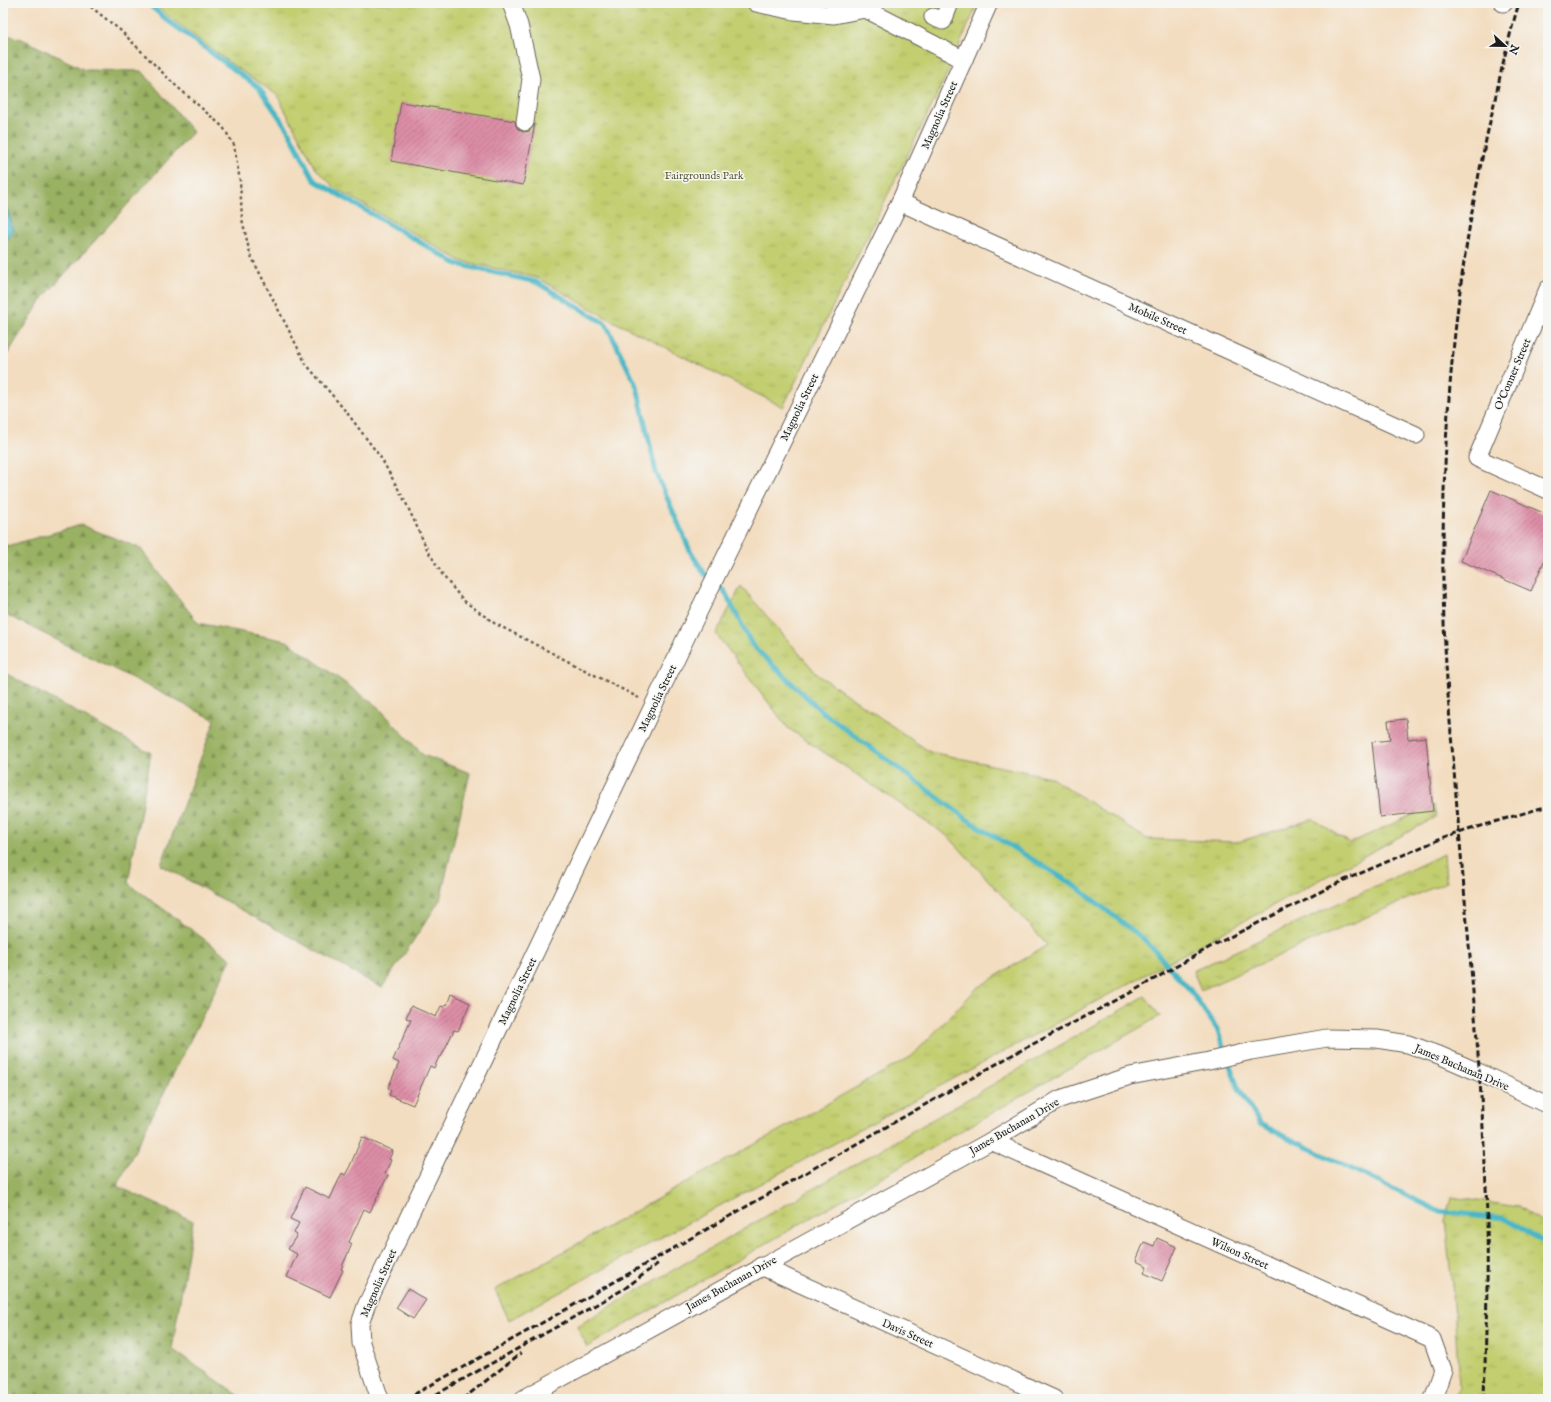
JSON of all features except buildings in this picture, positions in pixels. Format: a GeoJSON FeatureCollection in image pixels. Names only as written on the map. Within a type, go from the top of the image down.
{"type":"FeatureCollection","features":[{"type":"Feature","properties":{"kind":"street"},"geometry":{"type":"LineString","coordinates":[[511,3],[519,25],[531,79],[525,122]]}},
{"type":"Feature","properties":{"kind":"street"},"geometry":{"type":"LineString","coordinates":[[756,3],[794,11],[834,15],[859,6],[964,60]]}},
{"type":"Feature","properties":{"kind":"street"},"geometry":{"type":"LineString","coordinates":[[933,17],[943,21],[950,3]]}},
{"type":"Feature","properties":{"kind":"street","name":"Magnolia Street"},"geometry":{"type":"LineString","coordinates":[[380,1399],[361,1343],[360,1324],[366,1306],[719,569],[900,202],[989,3]]}},
{"type":"Feature","properties":{"kind":"street","name":"Mobile Street"},"geometry":{"type":"LineString","coordinates":[[900,202],[1416,435]]}},
{"type":"Feature","properties":{"kind":"street","name":"O'Conner Street"},"geometry":{"type":"LineString","coordinates":[[1548,289],[1477,458],[1548,490]]}},
{"type":"Feature","properties":{"kind":"street","name":"James Buchanan Drive"},"geometry":{"type":"LineString","coordinates":[[523,1399],[990,1140],[1060,1099],[1130,1076],[1209,1061],[1251,1051],[1327,1038],[1377,1039],[1408,1044],[1439,1055],[1548,1105]]}},
{"type":"Feature","properties":{"kind":"street","name":"Wilson Street"},"geometry":{"type":"LineString","coordinates":[[990,1140],[1432,1338],[1443,1370],[1433,1399]]}},
{"type":"Feature","properties":{"kind":"street","name":"Davis Street"},"geometry":{"type":"LineString","coordinates":[[761,1266],[1054,1399]]}},
{"type":"Feature","properties":{"kind":"path"},"geometry":{"type":"LineString","coordinates":[[86,3],[120,30],[174,84],[223,127],[234,145],[240,181],[242,219],[250,254],[306,364],[348,414],[381,458],[406,503],[428,551],[444,577],[463,600],[494,623],[653,706]]}},
{"type":"Feature","properties":{"kind":"green space","name":"Fairgrounds Park"},"geometry":{"type":"Polygon","coordinates":[[[153,3],[978,3],[941,87],[783,407],[609,319],[538,278],[461,261],[335,188],[316,169],[277,95],[233,65],[153,3]]]}},
{"type":"Feature","properties":{"kind":"green space"},"geometry":{"type":"Polygon","coordinates":[[[3,34],[22,39],[85,70],[142,71],[193,132],[43,298],[3,361],[3,246],[14,230],[3,197],[3,34]]]}},
{"type":"Feature","properties":{"kind":"green space"},"geometry":{"type":"Polygon","coordinates":[[[81,525],[140,548],[198,623],[287,641],[378,707],[423,755],[470,773],[440,900],[382,988],[161,865],[215,720],[3,613],[3,539],[7,546],[81,525]]]}},
{"type":"Feature","properties":{"kind":"green space"},"geometry":{"type":"Polygon","coordinates":[[[741,586],[817,674],[930,752],[1050,777],[1147,839],[1238,842],[1313,819],[1350,843],[1434,805],[1436,817],[509,1320],[495,1290],[912,1056],[977,988],[1047,945],[949,837],[788,728],[716,634],[741,586]]]}},
{"type":"Feature","properties":{"kind":"green space"},"geometry":{"type":"Polygon","coordinates":[[[3,672],[151,753],[128,883],[231,959],[117,1186],[193,1221],[172,1349],[244,1399],[3,1399],[3,672]]]}},
{"type":"Feature","properties":{"kind":"green space"},"geometry":{"type":"Polygon","coordinates":[[[1444,854],[1446,882],[1201,990],[1193,971],[1444,854]]]}},
{"type":"Feature","properties":{"kind":"green space"},"geometry":{"type":"Polygon","coordinates":[[[1145,996],[1160,1016],[587,1347],[577,1326],[1145,996]]]}},
{"type":"Feature","properties":{"kind":"green space"},"geometry":{"type":"Polygon","coordinates":[[[1451,1197],[1519,1207],[1548,1227],[1548,1399],[1454,1399],[1459,1386],[1454,1304],[1445,1221],[1451,1197]]]}},
{"type":"Feature","properties":{"kind":"water"},"geometry":{"type":"Polygon","coordinates":[[[3,197],[14,230],[3,246],[3,197]]]}},
{"type":"Feature","properties":{"kind":"waterway"},"geometry":{"type":"LineString","coordinates":[[147,3],[167,20],[259,88],[288,130],[314,180],[457,264],[536,282],[606,324],[637,387],[656,472],[691,553],[705,574],[725,592],[752,645],[821,711],[971,822],[1074,885],[1146,941],[1190,990],[1217,1029],[1237,1085],[1260,1124],[1438,1211],[1503,1218],[1548,1244]]}},
{"type":"Feature","properties":{"kind":"railway"},"geometry":{"type":"LineString","coordinates":[[1484,1399],[1487,1267],[1486,1187],[1476,1026],[1447,679],[1443,599],[1444,491],[1450,382],[1462,274],[1480,166],[1504,58],[1519,3]]}},
{"type":"Feature","properties":{"kind":"railway"},"geometry":{"type":"LineString","coordinates":[[406,1399],[1014,1054],[1128,994],[1212,946],[1340,882],[1438,840],[1548,806]]}},
{"type":"Feature","properties":{"kind":"railway"},"geometry":{"type":"LineString","coordinates":[[428,1399],[624,1289],[660,1262]]}},
{"type":"Feature","properties":{"kind":"railway"},"geometry":{"type":"LineString","coordinates":[[463,1399],[521,1353]]}}]}
